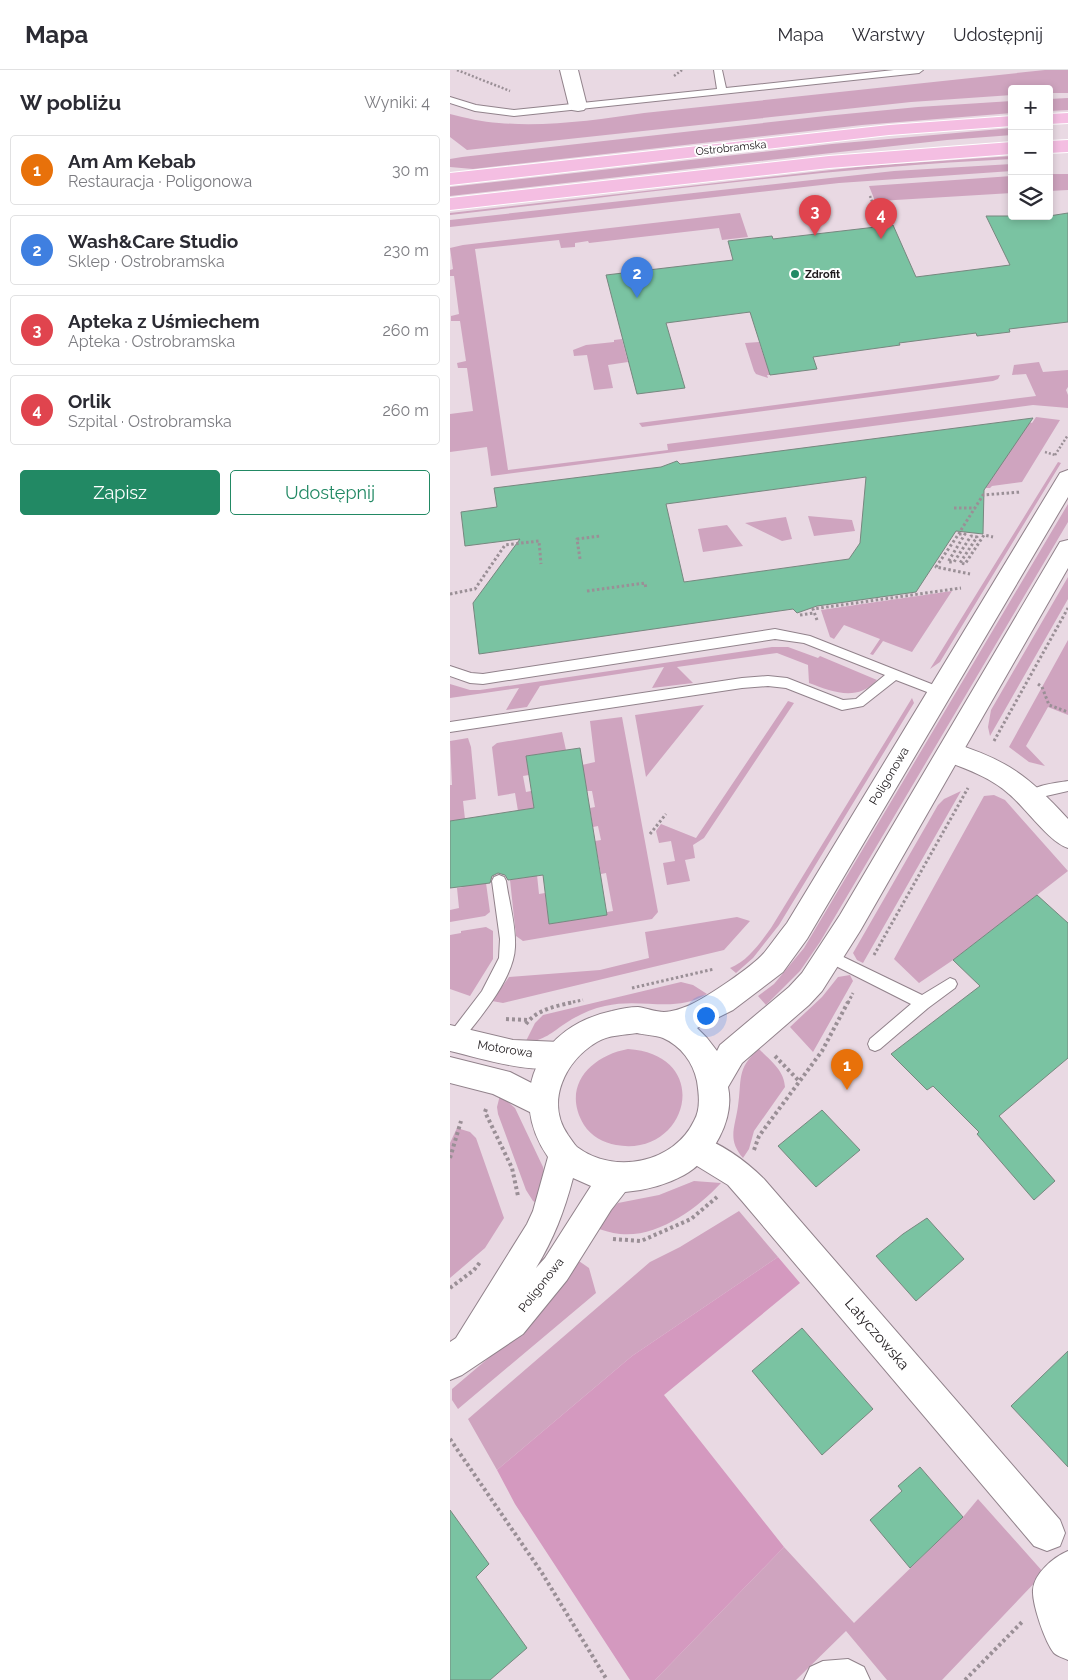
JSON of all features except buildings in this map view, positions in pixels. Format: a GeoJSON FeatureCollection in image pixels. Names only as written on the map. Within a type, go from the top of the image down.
{"type":"FeatureCollection","features":[{"type":"Feature","properties":{"kind":"main road"},"geometry":{"type":"LineString","coordinates":[[1053,119],[1068,118]]}},
{"type":"Feature","properties":{"kind":"main road","name":"Ostrobramska"},"geometry":{"type":"LineString","coordinates":[[451,179],[889,130],[1008,121]]}},
{"type":"Feature","properties":{"kind":"main road"},"geometry":{"type":"LineString","coordinates":[[1053,147],[1068,146]]}},
{"type":"Feature","properties":{"kind":"main road","name":"Ostrobramska"},"geometry":{"type":"LineString","coordinates":[[450,204],[813,163],[1008,148]]}},
{"type":"Feature","properties":{"kind":"street"},"geometry":{"type":"LineString","coordinates":[[569,70],[578,106]]}},
{"type":"Feature","properties":{"kind":"street","name":"Poligonowa"},"geometry":{"type":"LineString","coordinates":[[664,1025],[696,1016],[723,1002],[774,963],[797,931],[1068,478]]}},
{"type":"Feature","properties":{"kind":"street"},"geometry":{"type":"LineString","coordinates":[[715,1081],[731,1054],[753,1033],[799,996],[812,982],[950,752],[1068,548]]}},
{"type":"Feature","properties":{"kind":"street"},"geometry":{"type":"LineString","coordinates":[[950,752],[996,770],[1014,782],[1031,797],[1068,837]]}},
{"type":"Feature","properties":{"kind":"street"},"geometry":{"type":"LineString","coordinates":[[637,1020],[664,1025],[683,1035],[696,1046],[706,1059],[715,1081],[714,1116],[706,1134],[695,1148],[667,1170],[639,1178],[617,1178],[599,1175],[585,1169],[564,1155],[547,1130],[542,1104],[548,1075],[560,1055],[574,1041],[588,1032],[610,1023],[637,1020]]}},
{"type":"Feature","properties":{"kind":"street","name":"Motorowa"},"geometry":{"type":"LineString","coordinates":[[452,1039],[513,1052],[560,1055]]}},
{"type":"Feature","properties":{"kind":"street"},"geometry":{"type":"LineString","coordinates":[[450,1070],[499,1082],[542,1104]]}},
{"type":"Feature","properties":{"kind":"street","name":"Latyczowska"},"geometry":{"type":"LineString","coordinates":[[695,1148],[739,1176],[753,1190],[1047,1533]]}},
{"type":"Feature","properties":{"kind":"street","name":"Poligonowa"},"geometry":{"type":"LineString","coordinates":[[458,1357],[538,1235],[548,1214],[564,1155]]}},
{"type":"Feature","properties":{"kind":"street","name":"Poligonowa"},"geometry":{"type":"LineString","coordinates":[[458,1357],[511,1322],[556,1269],[580,1228],[617,1178]]}},
{"type":"Feature","properties":{"kind":"street"},"geometry":{"type":"LineString","coordinates":[[1068,1569],[1051,1589],[1053,1609],[1057,1623],[1068,1641]]}},
{"type":"Feature","properties":{"kind":"street"},"geometry":{"type":"LineString","coordinates":[[823,1680],[848,1678],[850,1680]]}},
{"type":"Feature","properties":{"kind":"lane"},"geometry":{"type":"LineString","coordinates":[[718,70],[722,91]]}},
{"type":"Feature","properties":{"kind":"lane"},"geometry":{"type":"LineString","coordinates":[[450,100],[475,108],[514,113],[919,70]]}},
{"type":"Feature","properties":{"kind":"lane"},"geometry":{"type":"LineString","coordinates":[[450,671],[470,678],[483,679],[775,634],[806,639],[940,692]]}},
{"type":"Feature","properties":{"kind":"lane"},"geometry":{"type":"LineString","coordinates":[[450,727],[742,683],[768,681],[787,683],[842,705],[859,703],[895,674]]}},
{"type":"Feature","properties":{"kind":"lane"},"geometry":{"type":"LineString","coordinates":[[1031,797],[1044,791],[1068,786]]}},
{"type":"Feature","properties":{"kind":"lane"},"geometry":{"type":"LineString","coordinates":[[452,1039],[504,967],[508,948],[499,881]]}},
{"type":"Feature","properties":{"kind":"lane"},"geometry":{"type":"LineString","coordinates":[[829,956],[923,1003]]}},
{"type":"Feature","properties":{"kind":"lane"},"geometry":{"type":"LineString","coordinates":[[875,1044],[923,1003],[950,984]]}},
{"type":"Feature","properties":{"kind":"path"},"geometry":{"type":"LineString","coordinates":[[457,70],[511,91]]}},
{"type":"Feature","properties":{"kind":"path"},"geometry":{"type":"LineString","coordinates":[[870,196],[876,212]]}},
{"type":"Feature","properties":{"kind":"path"},"geometry":{"type":"LineString","coordinates":[[970,574],[936,567],[983,495],[1021,492]]}},
{"type":"Feature","properties":{"kind":"path"},"geometry":{"type":"LineString","coordinates":[[954,508],[975,508]]}},
{"type":"Feature","properties":{"kind":"path"},"geometry":{"type":"LineString","coordinates":[[960,532],[965,534],[948,562],[954,562],[972,536],[977,537],[960,563],[966,564],[984,535],[993,537]]}},
{"type":"Feature","properties":{"kind":"path"},"geometry":{"type":"LineString","coordinates":[[580,559],[577,539],[600,536]]}},
{"type":"Feature","properties":{"kind":"path"},"geometry":{"type":"LineString","coordinates":[[450,594],[475,589],[505,545],[539,540],[541,564]]}},
{"type":"Feature","properties":{"kind":"path"},"geometry":{"type":"LineString","coordinates":[[587,591],[645,583],[646,588]]}},
{"type":"Feature","properties":{"kind":"path"},"geometry":{"type":"LineString","coordinates":[[817,620],[813,609],[961,588]]}},
{"type":"Feature","properties":{"kind":"path"},"geometry":{"type":"LineString","coordinates":[[1038,684],[1042,687],[1049,705],[1068,712]]}},
{"type":"Feature","properties":{"kind":"path"},"geometry":{"type":"LineString","coordinates":[[650,834],[666,814]]}},
{"type":"Feature","properties":{"kind":"path"},"geometry":{"type":"LineString","coordinates":[[450,1158],[461,1121]]}},
{"type":"Feature","properties":{"kind":"path"},"geometry":{"type":"LineString","coordinates":[[450,1288],[474,1270],[483,1259]]}},
{"type":"Feature","properties":{"kind":"path"},"geometry":{"type":"LineString","coordinates":[[450,1439],[542,1574],[608,1680]]}},
{"type":"Feature","properties":{"kind":"path"},"geometry":{"type":"LineString","coordinates":[[965,1680],[1025,1620],[1053,1609]]}},
{"type":"Feature","properties":{"kind":"shaded area"},"geometry":{"type":"Polygon","coordinates":[[[1045,70],[1068,70],[1068,93],[1053,93],[1053,85],[1008,85],[1008,95],[911,102],[467,150],[450,137],[450,114],[480,121],[535,124],[572,122],[1045,70]]]}},
{"type":"Feature","properties":{"kind":"shaded area"},"geometry":{"type":"Polygon","coordinates":[[[1068,98],[1068,110],[1053,111],[1053,99],[1068,98]]]}},
{"type":"Feature","properties":{"kind":"shaded area"},"geometry":{"type":"Polygon","coordinates":[[[1008,101],[1008,113],[862,125],[473,169],[450,167],[450,159],[462,157],[918,107],[1008,101]]]}},
{"type":"Feature","properties":{"kind":"shaded area"},"geometry":{"type":"Polygon","coordinates":[[[1008,128],[1008,135],[947,140],[450,196],[450,187],[832,144],[1008,128]]]}},
{"type":"Feature","properties":{"kind":"shaded area"},"geometry":{"type":"Polygon","coordinates":[[[1008,156],[1008,159],[942,163],[731,182],[450,215],[450,213],[867,166],[1008,156]]]}},
{"type":"Feature","properties":{"kind":"shaded area"},"geometry":{"type":"Polygon","coordinates":[[[1008,164],[1008,171],[839,183],[450,227],[450,220],[894,171],[1008,164]]]}},
{"type":"Feature","properties":{"kind":"shaded area"},"geometry":{"type":"Polygon","coordinates":[[[1053,174],[1068,174],[1068,190],[1053,191],[1053,174]]]}},
{"type":"Feature","properties":{"kind":"shaded area"},"geometry":{"type":"Polygon","coordinates":[[[1008,176],[1008,193],[879,201],[883,215],[881,216],[869,186],[1008,176]]]}},
{"type":"Feature","properties":{"kind":"shaded area"},"geometry":{"type":"Polygon","coordinates":[[[740,213],[748,237],[722,240],[719,228],[589,243],[588,241],[575,243],[575,247],[561,248],[559,240],[475,249],[508,470],[668,450],[667,444],[1036,396],[1026,374],[1012,375],[1014,365],[1039,362],[1043,372],[1068,370],[1068,387],[1066,390],[1068,408],[1033,405],[491,476],[487,447],[450,452],[450,414],[473,411],[467,368],[458,368],[457,363],[466,361],[460,321],[451,321],[451,316],[459,314],[454,276],[450,276],[450,270],[453,269],[450,248],[740,213]]]}},
{"type":"Feature","properties":{"kind":"shaded area"},"geometry":{"type":"Polygon","coordinates":[[[622,339],[628,362],[608,365],[613,388],[594,390],[587,355],[574,356],[573,350],[586,345],[614,342],[614,340],[622,339]]]}},
{"type":"Feature","properties":{"kind":"shaded area"},"geometry":{"type":"Polygon","coordinates":[[[759,342],[770,375],[767,375],[768,378],[756,374],[754,371],[745,343],[759,342]]]}},
{"type":"Feature","properties":{"kind":"shaded area"},"geometry":{"type":"Polygon","coordinates":[[[1000,375],[998,379],[993,381],[642,427],[639,423],[1000,375]]]}},
{"type":"Feature","properties":{"kind":"shaded area"},"geometry":{"type":"Polygon","coordinates":[[[1036,417],[1060,420],[1022,482],[985,488],[1029,422],[1032,423],[1036,417]]]}},
{"type":"Feature","properties":{"kind":"shaded area"},"geometry":{"type":"Polygon","coordinates":[[[1058,462],[1061,463],[940,662],[930,669],[1058,462]]]}},
{"type":"Feature","properties":{"kind":"shaded area"},"geometry":{"type":"Polygon","coordinates":[[[1068,504],[1068,522],[820,942],[800,971],[766,1005],[758,996],[774,984],[804,948],[1068,504]]]}},
{"type":"Feature","properties":{"kind":"shaded area"},"geometry":{"type":"Polygon","coordinates":[[[808,516],[852,520],[855,531],[814,536],[808,516]]]}},
{"type":"Feature","properties":{"kind":"shaded area"},"geometry":{"type":"Polygon","coordinates":[[[786,517],[792,539],[782,541],[745,523],[786,517]]]}},
{"type":"Feature","properties":{"kind":"shaded area"},"geometry":{"type":"Polygon","coordinates":[[[727,525],[743,546],[703,552],[698,529],[727,525]]]}},
{"type":"Feature","properties":{"kind":"shaded area"},"geometry":{"type":"Polygon","coordinates":[[[1068,577],[1068,599],[990,736],[988,727],[991,710],[1068,577]]]}},
{"type":"Feature","properties":{"kind":"shaded area"},"geometry":{"type":"Polygon","coordinates":[[[952,591],[912,652],[883,641],[873,655],[870,654],[880,639],[844,625],[834,639],[830,637],[821,610],[952,591]]]}},
{"type":"Feature","properties":{"kind":"shaded area"},"geometry":{"type":"Polygon","coordinates":[[[1068,640],[1068,715],[1048,707],[1026,746],[1045,766],[1029,762],[1009,747],[1068,640]]]}},
{"type":"Feature","properties":{"kind":"shaded area"},"geometry":{"type":"Polygon","coordinates":[[[772,647],[788,647],[818,658],[820,656],[877,680],[861,691],[853,693],[836,692],[809,683],[808,665],[777,653],[677,667],[693,683],[652,688],[664,667],[540,686],[527,707],[506,710],[519,688],[450,698],[450,684],[470,690],[480,690],[772,647]]]}},
{"type":"Feature","properties":{"kind":"shaded area"},"geometry":{"type":"Polygon","coordinates":[[[912,698],[914,703],[779,925],[753,958],[736,973],[730,968],[748,956],[771,928],[912,698]]]}},
{"type":"Feature","properties":{"kind":"shaded area"},"geometry":{"type":"Polygon","coordinates":[[[788,701],[794,703],[704,838],[693,845],[695,858],[685,860],[690,881],[667,885],[663,863],[675,861],[671,841],[659,843],[656,831],[661,824],[696,838],[788,701]]]}},
{"type":"Feature","properties":{"kind":"shaded area"},"geometry":{"type":"Polygon","coordinates":[[[704,705],[646,777],[635,715],[704,705]]]}},
{"type":"Feature","properties":{"kind":"shaded area"},"geometry":{"type":"Polygon","coordinates":[[[622,717],[658,912],[652,919],[523,941],[516,936],[510,880],[537,875],[539,894],[545,893],[549,924],[607,915],[607,912],[613,911],[606,873],[601,874],[595,841],[601,840],[598,826],[593,827],[590,808],[595,807],[592,791],[587,791],[582,765],[595,762],[590,721],[622,717]]]}},
{"type":"Feature","properties":{"kind":"shaded area"},"geometry":{"type":"Polygon","coordinates":[[[562,732],[566,750],[526,756],[529,775],[523,776],[526,792],[531,791],[534,808],[518,811],[515,793],[498,796],[492,747],[497,743],[562,732]]]}},
{"type":"Feature","properties":{"kind":"shaded area"},"geometry":{"type":"Polygon","coordinates":[[[468,738],[471,747],[476,799],[463,801],[465,819],[450,821],[450,785],[452,785],[450,741],[468,738]]]}},
{"type":"Feature","properties":{"kind":"shaded area"},"geometry":{"type":"Polygon","coordinates":[[[961,791],[863,963],[857,960],[853,953],[938,805],[944,799],[961,791]]]}},
{"type":"Feature","properties":{"kind":"shaded area"},"geometry":{"type":"Polygon","coordinates":[[[994,795],[1005,800],[1068,871],[953,960],[919,983],[894,959],[984,796],[994,795]]]}},
{"type":"Feature","properties":{"kind":"shaded area"},"geometry":{"type":"Polygon","coordinates":[[[461,868],[486,883],[490,912],[485,916],[450,922],[450,910],[459,908],[457,888],[463,887],[461,868]]]}},
{"type":"Feature","properties":{"kind":"shaded area"},"geometry":{"type":"Polygon","coordinates":[[[737,917],[750,921],[724,950],[503,1003],[492,1001],[509,977],[600,970],[649,958],[645,932],[737,917]]]}},
{"type":"Feature","properties":{"kind":"shaded area"},"geometry":{"type":"Polygon","coordinates":[[[486,927],[493,931],[493,959],[470,996],[450,989],[450,935],[461,933],[461,931],[486,927]]]}},
{"type":"Feature","properties":{"kind":"shaded area"},"geometry":{"type":"Polygon","coordinates":[[[850,975],[853,981],[813,1052],[790,1027],[822,997],[838,977],[850,975]]]}},
{"type":"Feature","properties":{"kind":"shaded area"},"geometry":{"type":"Polygon","coordinates":[[[681,982],[693,985],[707,994],[695,1000],[682,1003],[632,1003],[600,1007],[575,1017],[543,1038],[525,1043],[535,1023],[543,1015],[681,982]]]}},
{"type":"Feature","properties":{"kind":"shaded area"},"geometry":{"type":"Polygon","coordinates":[[[628,1049],[655,1055],[673,1068],[681,1085],[682,1104],[674,1122],[660,1136],[641,1145],[616,1145],[598,1138],[584,1125],[578,1111],[576,1098],[578,1086],[583,1075],[591,1066],[602,1058],[628,1049]]]}},
{"type":"Feature","properties":{"kind":"shaded area"},"geometry":{"type":"Polygon","coordinates":[[[759,1049],[779,1071],[785,1087],[754,1131],[749,1149],[743,1158],[735,1145],[733,1133],[741,1075],[747,1062],[759,1049]]]}},
{"type":"Feature","properties":{"kind":"shaded area"},"geometry":{"type":"Polygon","coordinates":[[[500,1095],[515,1108],[543,1167],[545,1176],[540,1205],[533,1201],[526,1190],[498,1114],[497,1107],[500,1095]]]}},
{"type":"Feature","properties":{"kind":"shaded area"},"geometry":{"type":"Polygon","coordinates":[[[457,1128],[470,1132],[476,1138],[504,1218],[485,1248],[450,1278],[450,1143],[457,1128]]]}},
{"type":"Feature","properties":{"kind":"shaded area"},"geometry":{"type":"Polygon","coordinates":[[[694,1181],[721,1183],[688,1212],[662,1226],[634,1234],[617,1234],[593,1227],[618,1203],[659,1195],[694,1181]]]}},
{"type":"Feature","properties":{"kind":"shaded area"},"geometry":{"type":"Polygon","coordinates":[[[739,1211],[778,1257],[632,1356],[497,1470],[468,1419],[650,1262],[680,1247],[739,1211]]]}},
{"type":"Feature","properties":{"kind":"shaded area"},"geometry":{"type":"Polygon","coordinates":[[[778,1257],[800,1283],[664,1395],[784,1547],[655,1680],[630,1680],[515,1504],[497,1470],[632,1356],[778,1257]]]}},
{"type":"Feature","properties":{"kind":"shaded area"},"geometry":{"type":"Polygon","coordinates":[[[576,1259],[589,1268],[596,1293],[458,1409],[452,1400],[452,1389],[511,1339],[576,1259]]]}},
{"type":"Feature","properties":{"kind":"shaded area"},"geometry":{"type":"Polygon","coordinates":[[[978,1499],[1044,1573],[942,1680],[887,1680],[846,1631],[796,1680],[655,1680],[784,1547],[854,1623],[963,1517],[978,1499]]]}},
{"type":"Feature","properties":{"kind":"place","name":"Apteka z Uśmiechem"},"geometry":{"type":"Point","coordinates":[815,236]}},
{"type":"Feature","properties":{"kind":"place","name":"Orlik"},"geometry":{"type":"Point","coordinates":[881,239]}},
{"type":"Feature","properties":{"kind":"place","name":"Zdrofit"},"geometry":{"type":"Point","coordinates":[795,274]}},
{"type":"Feature","properties":{"kind":"place","name":"Wash&Care Studio"},"geometry":{"type":"Point","coordinates":[637,298]}},
{"type":"Feature","properties":{"kind":"place","name":"Am Am Kebab"},"geometry":{"type":"Point","coordinates":[847,1090]}}]}
